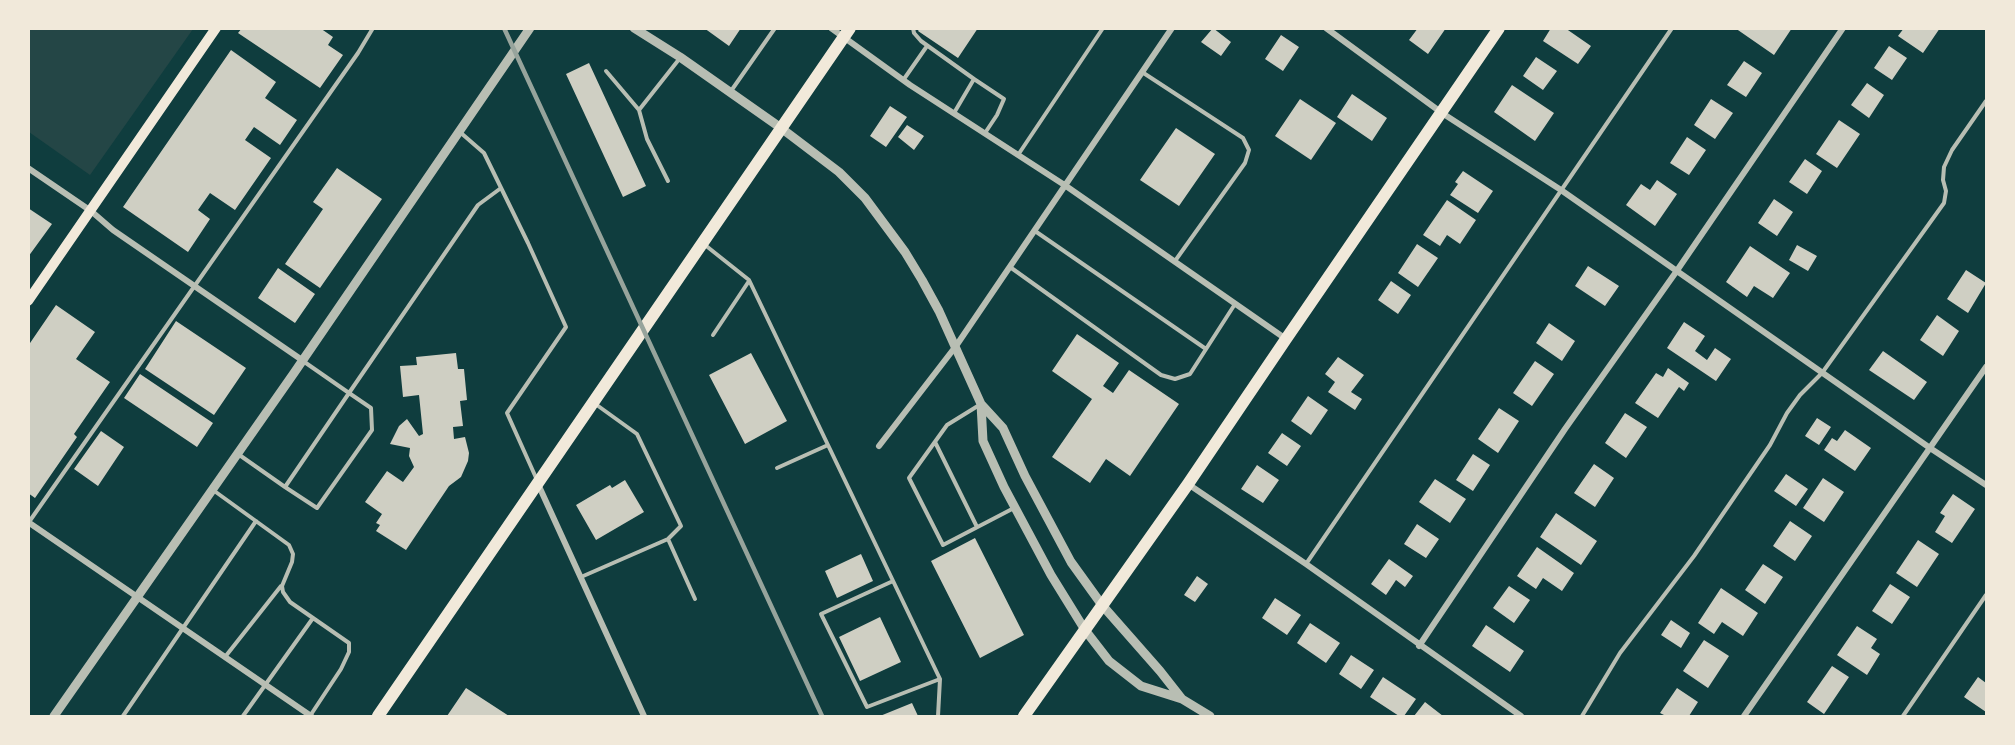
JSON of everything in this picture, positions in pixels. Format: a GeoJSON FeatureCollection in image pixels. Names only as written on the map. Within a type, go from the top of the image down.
{"type":"FeatureCollection","features":[{"type":"Feature","properties":{"kind":"main road"},"geometry":{"type":"LineString","coordinates":[[28,301],[216,28]]}},
{"type":"Feature","properties":{"kind":"main road"},"geometry":{"type":"LineString","coordinates":[[1024,717],[1188,484],[1499,28]]}},
{"type":"Feature","properties":{"kind":"main road"},"geometry":{"type":"LineString","coordinates":[[378,717],[847,33]]}},
{"type":"Feature","properties":{"kind":"street"},"geometry":{"type":"LineString","coordinates":[[54,717],[530,28]]}},
{"type":"Feature","properties":{"kind":"street"},"geometry":{"type":"LineString","coordinates":[[634,28],[680,57],[781,128],[839,172],[865,198],[906,252],[939,311],[981,404],[1003,428],[1071,562],[1102,605],[1182,699]]}},
{"type":"Feature","properties":{"kind":"street"},"geometry":{"type":"LineString","coordinates":[[831,28],[847,33],[904,79],[1066,186],[1286,339]]}},
{"type":"Feature","properties":{"kind":"street"},"geometry":{"type":"LineString","coordinates":[[879,446],[956,346],[1172,28]]}},
{"type":"Feature","properties":{"kind":"street"},"geometry":{"type":"LineString","coordinates":[[1326,28],[1442,113],[1561,190],[1986,485]]}},
{"type":"Feature","properties":{"kind":"street"},"geometry":{"type":"LineString","coordinates":[[1419,646],[1564,429],[1676,272],[1843,28]]}},
{"type":"Feature","properties":{"kind":"street"},"geometry":{"type":"LineString","coordinates":[[28,168],[91,211],[113,230],[302,360]]}},
{"type":"Feature","properties":{"kind":"street"},"geometry":{"type":"LineString","coordinates":[[1744,717],[1986,368]]}},
{"type":"Feature","properties":{"kind":"street"},"geometry":{"type":"LineString","coordinates":[[981,404],[983,441],[1051,575],[1085,630],[1109,661],[1141,686],[1182,699],[1210,717]]}},
{"type":"Feature","properties":{"kind":"street"},"geometry":{"type":"LineString","coordinates":[[538,483],[644,717]]}},
{"type":"Feature","properties":{"kind":"street"},"geometry":{"type":"LineString","coordinates":[[1188,484],[1306,564],[1521,717]]}},
{"type":"Feature","properties":{"kind":"street"},"geometry":{"type":"LineString","coordinates":[[29,522],[310,716]]}},
{"type":"Feature","properties":{"kind":"lane"},"geometry":{"type":"LineString","coordinates":[[29,522],[358,53],[373,28]]}},
{"type":"Feature","properties":{"kind":"lane"},"geometry":{"type":"LineString","coordinates":[[731,92],[775,28]]}},
{"type":"Feature","properties":{"kind":"lane"},"geometry":{"type":"LineString","coordinates":[[913,28],[914,33],[927,46],[1004,99],[985,133]]}},
{"type":"Feature","properties":{"kind":"lane"},"geometry":{"type":"LineString","coordinates":[[1018,155],[1103,28]]}},
{"type":"Feature","properties":{"kind":"lane"},"geometry":{"type":"LineString","coordinates":[[1306,564],[1672,28]]}},
{"type":"Feature","properties":{"kind":"lane"},"geometry":{"type":"LineString","coordinates":[[904,79],[927,46]]}},
{"type":"Feature","properties":{"kind":"lane"},"geometry":{"type":"LineString","coordinates":[[639,110],[680,57]]}},
{"type":"Feature","properties":{"kind":"lane"},"geometry":{"type":"LineString","coordinates":[[606,71],[639,110],[647,140],[668,181]]}},
{"type":"Feature","properties":{"kind":"lane"},"geometry":{"type":"LineString","coordinates":[[1142,72],[1243,138],[1249,150],[1245,163],[1175,262]]}},
{"type":"Feature","properties":{"kind":"lane"},"geometry":{"type":"LineString","coordinates":[[954,113],[974,79]]}},
{"type":"Feature","properties":{"kind":"lane"},"geometry":{"type":"LineString","coordinates":[[1582,717],[1620,653],[1694,556],[1770,444],[1787,413],[1800,395],[1822,373],[1944,203],[1946,191],[1943,180],[1944,167],[1952,150],[1986,100]]}},
{"type":"Feature","properties":{"kind":"lane"},"geometry":{"type":"LineString","coordinates":[[459,131],[484,153],[566,327],[507,413],[538,483]]}},
{"type":"Feature","properties":{"kind":"lane"},"geometry":{"type":"LineString","coordinates":[[285,487],[478,205],[501,188]]}},
{"type":"Feature","properties":{"kind":"lane"},"geometry":{"type":"LineString","coordinates":[[1035,231],[1206,349]]}},
{"type":"Feature","properties":{"kind":"lane"},"geometry":{"type":"LineString","coordinates":[[703,243],[749,280],[940,679],[938,717]]}},
{"type":"Feature","properties":{"kind":"lane"},"geometry":{"type":"LineString","coordinates":[[1010,267],[1161,375],[1175,379],[1190,374],[1235,304]]}},
{"type":"Feature","properties":{"kind":"lane"},"geometry":{"type":"LineString","coordinates":[[713,335],[749,280]]}},
{"type":"Feature","properties":{"kind":"lane"},"geometry":{"type":"LineString","coordinates":[[238,453],[317,508],[372,430],[371,408],[302,360]]}},
{"type":"Feature","properties":{"kind":"lane"},"geometry":{"type":"LineString","coordinates":[[580,578],[668,539],[681,526],[637,434],[593,403]]}},
{"type":"Feature","properties":{"kind":"lane"},"geometry":{"type":"LineString","coordinates":[[981,404],[947,425],[909,478],[943,545],[1015,508]]}},
{"type":"Feature","properties":{"kind":"lane"},"geometry":{"type":"LineString","coordinates":[[935,441],[977,527]]}},
{"type":"Feature","properties":{"kind":"lane"},"geometry":{"type":"LineString","coordinates":[[777,468],[828,445]]}},
{"type":"Feature","properties":{"kind":"lane"},"geometry":{"type":"LineString","coordinates":[[212,490],[290,545],[293,554],[282,586],[225,657]]}},
{"type":"Feature","properties":{"kind":"lane"},"geometry":{"type":"LineString","coordinates":[[123,717],[256,521]]}},
{"type":"Feature","properties":{"kind":"lane"},"geometry":{"type":"LineString","coordinates":[[668,539],[695,599]]}},
{"type":"Feature","properties":{"kind":"lane"},"geometry":{"type":"LineString","coordinates":[[893,581],[821,614],[867,707],[940,679]]}},
{"type":"Feature","properties":{"kind":"lane"},"geometry":{"type":"LineString","coordinates":[[282,586],[290,602],[349,643],[349,651],[341,669],[310,716]]}},
{"type":"Feature","properties":{"kind":"lane"},"geometry":{"type":"LineString","coordinates":[[1903,717],[1986,595]]}},
{"type":"Feature","properties":{"kind":"lane"},"geometry":{"type":"LineString","coordinates":[[243,717],[313,618]]}},
{"type":"Feature","properties":{"kind":"shaded area"},"geometry":{"type":"Polygon","coordinates":[[[29,28],[193,29],[90,175],[29,132],[29,28]]]}},
{"type":"Feature","properties":{"kind":"building"},"geometry":{"type":"Polygon","coordinates":[[[242,28],[320,28],[333,37],[328,45],[343,55],[320,88],[238,33],[242,28]]]}},
{"type":"Feature","properties":{"kind":"building"},"geometry":{"type":"Polygon","coordinates":[[[704,28],[741,28],[729,46],[704,28]]]}},
{"type":"Feature","properties":{"kind":"building"},"geometry":{"type":"Polygon","coordinates":[[[920,28],[978,28],[958,58],[918,31],[920,28]]]}},
{"type":"Feature","properties":{"kind":"building"},"geometry":{"type":"Polygon","coordinates":[[[1213,28],[1231,42],[1221,56],[1201,42],[1213,28]]]}},
{"type":"Feature","properties":{"kind":"building"},"geometry":{"type":"Polygon","coordinates":[[[1418,28],[1446,28],[1428,54],[1409,40],[1418,28]]]}},
{"type":"Feature","properties":{"kind":"building"},"geometry":{"type":"Polygon","coordinates":[[[1551,28],[1565,28],[1591,46],[1578,64],[1543,41],[1551,28]]]}},
{"type":"Feature","properties":{"kind":"building"},"geometry":{"type":"Polygon","coordinates":[[[1735,28],[1757,29],[1792,28],[1774,55],[1735,28]]]}},
{"type":"Feature","properties":{"kind":"building"},"geometry":{"type":"Polygon","coordinates":[[[1904,28],[1940,28],[1923,53],[1898,36],[1904,28]]]}},
{"type":"Feature","properties":{"kind":"building"},"geometry":{"type":"Polygon","coordinates":[[[1281,35],[1299,47],[1283,71],[1265,59],[1281,35]]]}},
{"type":"Feature","properties":{"kind":"building"},"geometry":{"type":"Polygon","coordinates":[[[1889,46],[1907,58],[1892,80],[1874,68],[1889,46]]]}},
{"type":"Feature","properties":{"kind":"building"},"geometry":{"type":"Polygon","coordinates":[[[231,50],[276,82],[265,98],[297,120],[280,145],[254,127],[245,140],[271,158],[235,210],[210,193],[198,210],[210,219],[188,252],[123,207],[231,50]]]}},
{"type":"Feature","properties":{"kind":"building"},"geometry":{"type":"Polygon","coordinates":[[[1536,57],[1557,71],[1543,90],[1523,76],[1536,57]]]}},
{"type":"Feature","properties":{"kind":"building"},"geometry":{"type":"Polygon","coordinates":[[[1744,61],[1762,73],[1746,97],[1727,85],[1744,61]]]}},
{"type":"Feature","properties":{"kind":"building"},"geometry":{"type":"Polygon","coordinates":[[[589,63],[646,186],[623,197],[566,74],[589,63]]]}},
{"type":"Feature","properties":{"kind":"building"},"geometry":{"type":"Polygon","coordinates":[[[1867,83],[1884,95],[1869,118],[1851,105],[1867,83]]]}},
{"type":"Feature","properties":{"kind":"building"},"geometry":{"type":"Polygon","coordinates":[[[1512,85],[1554,113],[1535,141],[1494,112],[1512,85]]]}},
{"type":"Feature","properties":{"kind":"building"},"geometry":{"type":"Polygon","coordinates":[[[1352,94],[1387,118],[1372,141],[1337,117],[1352,94]]]}},
{"type":"Feature","properties":{"kind":"building"},"geometry":{"type":"Polygon","coordinates":[[[1300,99],[1336,123],[1311,160],[1275,136],[1300,99]]]}},
{"type":"Feature","properties":{"kind":"building"},"geometry":{"type":"Polygon","coordinates":[[[1711,99],[1733,113],[1715,139],[1694,125],[1711,99]]]}},
{"type":"Feature","properties":{"kind":"building"},"geometry":{"type":"Polygon","coordinates":[[[890,106],[907,117],[886,147],[870,136],[890,106]]]}},
{"type":"Feature","properties":{"kind":"building"},"geometry":{"type":"Polygon","coordinates":[[[1839,120],[1860,134],[1837,168],[1816,154],[1839,120]]]}},
{"type":"Feature","properties":{"kind":"building"},"geometry":{"type":"Polygon","coordinates":[[[907,125],[924,136],[914,150],[898,137],[907,125]]]}},
{"type":"Feature","properties":{"kind":"building"},"geometry":{"type":"Polygon","coordinates":[[[1176,128],[1215,154],[1179,206],[1140,180],[1176,128]]]}},
{"type":"Feature","properties":{"kind":"building"},"geometry":{"type":"Polygon","coordinates":[[[1687,137],[1706,150],[1689,175],[1670,163],[1687,137]]]}},
{"type":"Feature","properties":{"kind":"building"},"geometry":{"type":"Polygon","coordinates":[[[1805,159],[1822,171],[1807,194],[1789,182],[1805,159]]]}},
{"type":"Feature","properties":{"kind":"building"},"geometry":{"type":"Polygon","coordinates":[[[337,168],[382,199],[320,288],[285,264],[323,209],[313,202],[337,168]]]}},
{"type":"Feature","properties":{"kind":"building"},"geometry":{"type":"Polygon","coordinates":[[[1463,171],[1493,191],[1478,213],[1450,195],[1463,171]]]}},
{"type":"Feature","properties":{"kind":"building"},"geometry":{"type":"Polygon","coordinates":[[[1657,180],[1677,194],[1655,226],[1626,205],[1641,184],[1650,190],[1657,180]]]}},
{"type":"Feature","properties":{"kind":"building"},"geometry":{"type":"Polygon","coordinates":[[[1774,199],[1793,212],[1777,236],[1758,223],[1774,199]]]}},
{"type":"Feature","properties":{"kind":"building"},"geometry":{"type":"Polygon","coordinates":[[[1447,200],[1476,220],[1460,244],[1447,235],[1440,246],[1423,235],[1447,200]]]}},
{"type":"Feature","properties":{"kind":"building"},"geometry":{"type":"Polygon","coordinates":[[[28,208],[52,224],[28,257],[28,208]]]}},
{"type":"Feature","properties":{"kind":"building"},"geometry":{"type":"Polygon","coordinates":[[[1417,244],[1438,258],[1418,287],[1398,273],[1417,244]]]}},
{"type":"Feature","properties":{"kind":"building"},"geometry":{"type":"Polygon","coordinates":[[[1797,245],[1817,256],[1808,271],[1789,260],[1797,245]]]}},
{"type":"Feature","properties":{"kind":"building"},"geometry":{"type":"Polygon","coordinates":[[[1750,246],[1790,273],[1773,298],[1754,286],[1747,297],[1726,282],[1750,246]]]}},
{"type":"Feature","properties":{"kind":"building"},"geometry":{"type":"Polygon","coordinates":[[[1588,266],[1619,286],[1605,306],[1575,286],[1588,266]]]}},
{"type":"Feature","properties":{"kind":"building"},"geometry":{"type":"Polygon","coordinates":[[[278,268],[315,294],[295,323],[258,298],[278,268]]]}},
{"type":"Feature","properties":{"kind":"building"},"geometry":{"type":"Polygon","coordinates":[[[1966,270],[1986,283],[1968,313],[1947,299],[1966,270]]]}},
{"type":"Feature","properties":{"kind":"building"},"geometry":{"type":"Polygon","coordinates":[[[1391,281],[1411,295],[1398,314],[1378,300],[1391,281]]]}},
{"type":"Feature","properties":{"kind":"building"},"geometry":{"type":"Polygon","coordinates":[[[56,305],[95,332],[76,359],[110,382],[74,434],[77,437],[35,498],[28,493],[28,346],[56,305]]]}},
{"type":"Feature","properties":{"kind":"building"},"geometry":{"type":"Polygon","coordinates":[[[1937,315],[1959,331],[1943,356],[1920,340],[1937,315]]]}},
{"type":"Feature","properties":{"kind":"building"},"geometry":{"type":"Polygon","coordinates":[[[176,321],[246,368],[214,415],[145,369],[176,321]]]}},
{"type":"Feature","properties":{"kind":"building"},"geometry":{"type":"Polygon","coordinates":[[[1684,322],[1705,336],[1695,351],[1707,360],[1715,348],[1731,359],[1716,381],[1667,348],[1684,322]]]}},
{"type":"Feature","properties":{"kind":"building"},"geometry":{"type":"Polygon","coordinates":[[[1549,323],[1575,341],[1562,361],[1536,343],[1549,323]]]}},
{"type":"Feature","properties":{"kind":"building"},"geometry":{"type":"Polygon","coordinates":[[[1077,334],[1119,363],[1103,386],[1113,393],[1129,370],[1179,404],[1130,476],[1106,459],[1090,483],[1052,457],[1092,399],[1052,371],[1077,334]]]}},
{"type":"Feature","properties":{"kind":"building"},"geometry":{"type":"Polygon","coordinates":[[[1883,351],[1927,382],[1914,400],[1869,370],[1883,351]]]}},
{"type":"Feature","properties":{"kind":"building"},"geometry":{"type":"Polygon","coordinates":[[[456,353],[458,369],[464,369],[467,400],[460,401],[463,426],[453,427],[454,439],[465,437],[469,453],[468,461],[461,477],[449,486],[406,550],[376,531],[380,525],[376,523],[382,514],[365,502],[387,471],[403,482],[414,467],[409,456],[410,448],[390,444],[399,426],[407,419],[419,436],[423,434],[419,395],[403,397],[400,366],[417,365],[416,357],[456,353]]]}},
{"type":"Feature","properties":{"kind":"building"},"geometry":{"type":"Polygon","coordinates":[[[751,353],[787,421],[745,444],[709,375],[751,353]]]}},
{"type":"Feature","properties":{"kind":"building"},"geometry":{"type":"Polygon","coordinates":[[[1338,357],[1364,375],[1351,392],[1362,399],[1355,410],[1328,392],[1335,382],[1325,374],[1338,357]]]}},
{"type":"Feature","properties":{"kind":"building"},"geometry":{"type":"Polygon","coordinates":[[[1535,361],[1554,374],[1532,406],[1513,393],[1535,361]]]}},
{"type":"Feature","properties":{"kind":"building"},"geometry":{"type":"Polygon","coordinates":[[[1668,368],[1689,383],[1684,391],[1679,387],[1658,418],[1635,403],[1656,373],[1663,377],[1668,368]]]}},
{"type":"Feature","properties":{"kind":"building"},"geometry":{"type":"Polygon","coordinates":[[[140,374],[213,423],[197,447],[124,398],[140,374]]]}},
{"type":"Feature","properties":{"kind":"building"},"geometry":{"type":"Polygon","coordinates":[[[1308,396],[1328,410],[1311,435],[1291,421],[1308,396]]]}},
{"type":"Feature","properties":{"kind":"building"},"geometry":{"type":"Polygon","coordinates":[[[1499,408],[1519,421],[1498,453],[1478,439],[1499,408]]]}},
{"type":"Feature","properties":{"kind":"building"},"geometry":{"type":"Polygon","coordinates":[[[1625,413],[1647,427],[1626,458],[1605,443],[1625,413]]]}},
{"type":"Feature","properties":{"kind":"building"},"geometry":{"type":"Polygon","coordinates":[[[1817,418],[1831,427],[1819,445],[1805,436],[1817,418]]]}},
{"type":"Feature","properties":{"kind":"building"},"geometry":{"type":"Polygon","coordinates":[[[1845,430],[1871,448],[1855,471],[1824,450],[1832,438],[1837,441],[1845,430]]]}},
{"type":"Feature","properties":{"kind":"building"},"geometry":{"type":"Polygon","coordinates":[[[101,431],[124,447],[98,486],[74,469],[101,431]]]}},
{"type":"Feature","properties":{"kind":"building"},"geometry":{"type":"Polygon","coordinates":[[[1282,433],[1301,446],[1287,466],[1268,453],[1282,433]]]}},
{"type":"Feature","properties":{"kind":"building"},"geometry":{"type":"Polygon","coordinates":[[[1473,454],[1490,465],[1473,491],[1456,480],[1473,454]]]}},
{"type":"Feature","properties":{"kind":"building"},"geometry":{"type":"Polygon","coordinates":[[[1594,464],[1614,478],[1595,507],[1574,493],[1594,464]]]}},
{"type":"Feature","properties":{"kind":"building"},"geometry":{"type":"Polygon","coordinates":[[[1257,465],[1279,480],[1263,503],[1241,489],[1257,465]]]}},
{"type":"Feature","properties":{"kind":"building"},"geometry":{"type":"Polygon","coordinates":[[[1786,474],[1808,489],[1796,506],[1774,491],[1786,474]]]}},
{"type":"Feature","properties":{"kind":"building"},"geometry":{"type":"Polygon","coordinates":[[[1823,478],[1844,492],[1824,522],[1803,508],[1823,478]]]}},
{"type":"Feature","properties":{"kind":"building"},"geometry":{"type":"Polygon","coordinates":[[[1435,479],[1466,499],[1450,523],[1419,502],[1435,479]]]}},
{"type":"Feature","properties":{"kind":"building"},"geometry":{"type":"Polygon","coordinates":[[[625,480],[644,512],[596,540],[576,505],[610,485],[612,488],[625,480]]]}},
{"type":"Feature","properties":{"kind":"building"},"geometry":{"type":"Polygon","coordinates":[[[1953,494],[1975,509],[1952,543],[1935,532],[1945,516],[1940,513],[1953,494]]]}},
{"type":"Feature","properties":{"kind":"building"},"geometry":{"type":"Polygon","coordinates":[[[1556,513],[1597,541],[1581,565],[1540,537],[1556,513]]]}},
{"type":"Feature","properties":{"kind":"building"},"geometry":{"type":"Polygon","coordinates":[[[1790,521],[1812,536],[1795,561],[1773,546],[1790,521]]]}},
{"type":"Feature","properties":{"kind":"building"},"geometry":{"type":"Polygon","coordinates":[[[1417,524],[1439,539],[1426,558],[1404,544],[1417,524]]]}},
{"type":"Feature","properties":{"kind":"building"},"geometry":{"type":"Polygon","coordinates":[[[975,538],[1024,635],[980,658],[931,561],[975,538]]]}},
{"type":"Feature","properties":{"kind":"building"},"geometry":{"type":"Polygon","coordinates":[[[1918,540],[1939,554],[1917,587],[1896,573],[1918,540]]]}},
{"type":"Feature","properties":{"kind":"building"},"geometry":{"type":"Polygon","coordinates":[[[1537,547],[1574,573],[1562,591],[1543,578],[1536,589],[1517,576],[1537,547]]]}},
{"type":"Feature","properties":{"kind":"building"},"geometry":{"type":"Polygon","coordinates":[[[861,554],[873,581],[837,598],[825,571],[861,554]]]}},
{"type":"Feature","properties":{"kind":"building"},"geometry":{"type":"Polygon","coordinates":[[[1389,559],[1413,576],[1405,587],[1396,580],[1386,595],[1371,584],[1389,559]]]}},
{"type":"Feature","properties":{"kind":"building"},"geometry":{"type":"Polygon","coordinates":[[[1763,564],[1783,577],[1765,604],[1745,590],[1763,564]]]}},
{"type":"Feature","properties":{"kind":"building"},"geometry":{"type":"Polygon","coordinates":[[[1197,576],[1208,584],[1195,602],[1184,595],[1197,576]]]}},
{"type":"Feature","properties":{"kind":"building"},"geometry":{"type":"Polygon","coordinates":[[[1890,584],[1910,597],[1892,624],[1872,611],[1890,584]]]}},
{"type":"Feature","properties":{"kind":"building"},"geometry":{"type":"Polygon","coordinates":[[[1509,586],[1530,600],[1514,623],[1493,608],[1509,586]]]}},
{"type":"Feature","properties":{"kind":"building"},"geometry":{"type":"Polygon","coordinates":[[[1721,588],[1758,613],[1743,636],[1722,622],[1714,634],[1698,623],[1721,588]]]}},
{"type":"Feature","properties":{"kind":"building"},"geometry":{"type":"Polygon","coordinates":[[[1275,598],[1301,615],[1287,635],[1262,618],[1275,598]]]}},
{"type":"Feature","properties":{"kind":"building"},"geometry":{"type":"Polygon","coordinates":[[[880,617],[901,662],[860,681],[839,637],[880,617]]]}},
{"type":"Feature","properties":{"kind":"building"},"geometry":{"type":"Polygon","coordinates":[[[1671,620],[1690,633],[1681,648],[1661,635],[1671,620]]]}},
{"type":"Feature","properties":{"kind":"building"},"geometry":{"type":"Polygon","coordinates":[[[1310,623],[1340,643],[1326,663],[1297,643],[1310,623]]]}},
{"type":"Feature","properties":{"kind":"building"},"geometry":{"type":"Polygon","coordinates":[[[1486,625],[1524,651],[1510,672],[1472,646],[1486,625]]]}},
{"type":"Feature","properties":{"kind":"building"},"geometry":{"type":"Polygon","coordinates":[[[1857,626],[1877,639],[1871,648],[1880,654],[1867,675],[1837,655],[1857,626]]]}},
{"type":"Feature","properties":{"kind":"building"},"geometry":{"type":"Polygon","coordinates":[[[1704,640],[1729,656],[1708,688],[1683,671],[1704,640]]]}},
{"type":"Feature","properties":{"kind":"building"},"geometry":{"type":"Polygon","coordinates":[[[1351,655],[1374,670],[1361,689],[1339,674],[1351,655]]]}},
{"type":"Feature","properties":{"kind":"building"},"geometry":{"type":"Polygon","coordinates":[[[1832,666],[1849,677],[1824,714],[1807,702],[1832,666]]]}},
{"type":"Feature","properties":{"kind":"building"},"geometry":{"type":"Polygon","coordinates":[[[1383,677],[1416,699],[1404,716],[1399,716],[1370,697],[1383,677]]]}},
{"type":"Feature","properties":{"kind":"building"},"geometry":{"type":"Polygon","coordinates":[[[1978,677],[1986,683],[1986,712],[1964,697],[1978,677]]]}},
{"type":"Feature","properties":{"kind":"building"},"geometry":{"type":"Polygon","coordinates":[[[466,688],[509,716],[447,716],[466,688]]]}},
{"type":"Feature","properties":{"kind":"building"},"geometry":{"type":"Polygon","coordinates":[[[1677,688],[1698,702],[1689,716],[1666,716],[1660,713],[1677,688]]]}},
{"type":"Feature","properties":{"kind":"building"},"geometry":{"type":"Polygon","coordinates":[[[1425,702],[1443,716],[1414,716],[1425,702]]]}},
{"type":"Feature","properties":{"kind":"building"},"geometry":{"type":"Polygon","coordinates":[[[912,703],[918,716],[880,716],[912,703]]]}},
{"type":"Feature","properties":{"kind":"railway"},"geometry":{"type":"LineString","coordinates":[[504,28],[822,716]]}}]}
